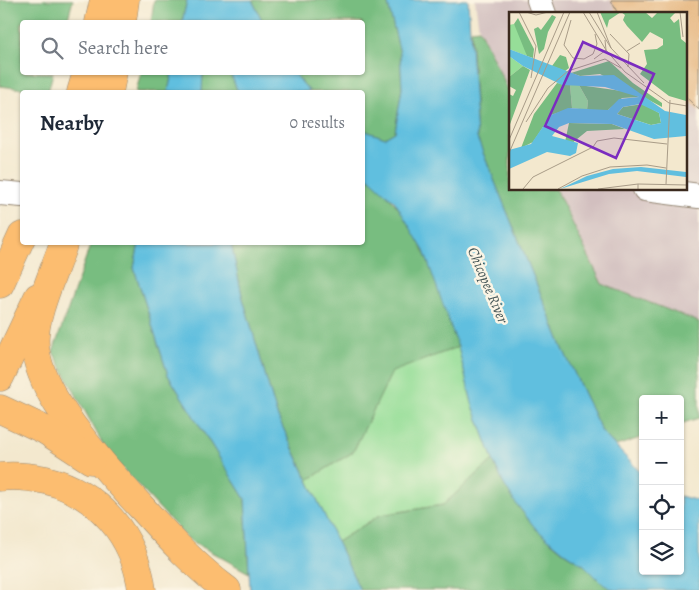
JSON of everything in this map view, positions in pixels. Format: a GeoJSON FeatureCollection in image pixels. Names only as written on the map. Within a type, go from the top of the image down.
{"type":"FeatureCollection","features":[{"type":"Feature","properties":{"kind":"main road"},"geometry":{"type":"LineString","coordinates":[[99,20],[104,0]]}},
{"type":"Feature","properties":{"kind":"main road"},"geometry":{"type":"LineString","coordinates":[[122,20],[126,0]]}},
{"type":"Feature","properties":{"kind":"main road"},"geometry":{"type":"LineString","coordinates":[[81,90],[85,75]]}},
{"type":"Feature","properties":{"kind":"main road"},"geometry":{"type":"LineString","coordinates":[[109,90],[112,75]]}},
{"type":"Feature","properties":{"kind":"main road"},"geometry":{"type":"LineString","coordinates":[[0,284],[20,240]]}},
{"type":"Feature","properties":{"kind":"main road"},"geometry":{"type":"LineString","coordinates":[[0,377],[64,245]]}},
{"type":"Feature","properties":{"kind":"main road"},"geometry":{"type":"LineString","coordinates":[[64,245],[37,321],[35,345],[42,372],[57,403],[109,472],[191,560],[227,590]]}},
{"type":"Feature","properties":{"kind":"main road"},"geometry":{"type":"LineString","coordinates":[[0,409],[45,430],[109,472]]}},
{"type":"Feature","properties":{"kind":"main road"},"geometry":{"type":"LineString","coordinates":[[0,478],[20,476],[54,482],[85,495],[98,505],[117,526],[131,549],[140,574],[142,590]]}},
{"type":"Feature","properties":{"kind":"street"},"geometry":{"type":"LineString","coordinates":[[539,0],[543,12]]}},
{"type":"Feature","properties":{"kind":"street"},"geometry":{"type":"LineString","coordinates":[[653,190],[699,196]]}},
{"type":"Feature","properties":{"kind":"street"},"geometry":{"type":"LineString","coordinates":[[0,193],[20,195]]}},
{"type":"Feature","properties":{"kind":"shaded area"},"geometry":{"type":"Polygon","coordinates":[[[475,0],[699,0],[699,322],[602,284],[556,190],[686,190],[686,12],[509,12],[509,92],[479,29],[475,0]]]}},
{"type":"Feature","properties":{"kind":"green space"},"geometry":{"type":"Polygon","coordinates":[[[0,0],[73,0],[68,20],[20,20],[20,75],[52,75],[49,90],[0,86],[0,0]]]}},
{"type":"Feature","properties":{"kind":"green space"},"geometry":{"type":"Polygon","coordinates":[[[154,0],[187,0],[182,20],[151,20],[154,0]]]}},
{"type":"Feature","properties":{"kind":"green space"},"geometry":{"type":"Polygon","coordinates":[[[252,0],[387,0],[400,53],[402,88],[395,132],[385,138],[365,131],[365,90],[308,90],[296,75],[365,75],[365,20],[262,20],[252,0]]]}},
{"type":"Feature","properties":{"kind":"green space"},"geometry":{"type":"Polygon","coordinates":[[[479,29],[509,92],[509,190],[556,190],[602,284],[699,322],[699,418],[684,423],[684,395],[639,395],[639,438],[616,446],[602,432],[563,349],[477,138],[471,30],[479,29]]]}},
{"type":"Feature","properties":{"kind":"green space"},"geometry":{"type":"Polygon","coordinates":[[[140,75],[172,75],[168,90],[136,90],[140,75]]]}},
{"type":"Feature","properties":{"kind":"green space"},"geometry":{"type":"Polygon","coordinates":[[[203,75],[231,75],[237,90],[202,90],[203,75]]]}},
{"type":"Feature","properties":{"kind":"green space"},"geometry":{"type":"Polygon","coordinates":[[[365,178],[379,187],[396,205],[419,242],[437,284],[458,347],[392,372],[353,452],[308,480],[277,415],[242,295],[231,245],[365,245],[365,178]]]}},
{"type":"Feature","properties":{"kind":"green space"},"geometry":{"type":"Polygon","coordinates":[[[90,245],[139,245],[134,268],[168,375],[245,499],[249,573],[188,539],[107,452],[53,352],[90,245]]]}},
{"type":"Feature","properties":{"kind":"green space"},"geometry":{"type":"Polygon","coordinates":[[[458,347],[472,403],[493,460],[443,505],[380,515],[337,542],[308,480],[353,452],[392,371],[458,347]]]}},
{"type":"Feature","properties":{"kind":"green space"},"geometry":{"type":"Polygon","coordinates":[[[493,460],[506,487],[521,510],[539,531],[614,590],[360,590],[337,542],[380,515],[443,505],[493,460]]]}},
{"type":"Feature","properties":{"kind":"water"},"geometry":{"type":"Polygon","coordinates":[[[187,0],[252,0],[262,20],[182,20],[187,0]]]}},
{"type":"Feature","properties":{"kind":"water","name":"Chicopee River"},"geometry":{"type":"Polygon","coordinates":[[[387,0],[468,0],[477,138],[563,349],[602,432],[639,471],[639,575],[684,575],[684,497],[699,501],[699,590],[614,590],[604,585],[584,565],[564,552],[536,529],[514,501],[503,483],[472,403],[458,347],[424,251],[395,202],[369,178],[365,177],[365,131],[385,138],[395,132],[402,88],[400,53],[387,0]]]}},
{"type":"Feature","properties":{"kind":"water"},"geometry":{"type":"Polygon","coordinates":[[[172,75],[203,75],[202,90],[168,90],[172,75]]]}},
{"type":"Feature","properties":{"kind":"water"},"geometry":{"type":"Polygon","coordinates":[[[231,75],[296,75],[308,90],[237,90],[231,75]]]}},
{"type":"Feature","properties":{"kind":"water"},"geometry":{"type":"Polygon","coordinates":[[[139,245],[231,245],[242,295],[277,415],[360,590],[250,590],[245,499],[168,375],[134,268],[139,245]]]}},
{"type":"Feature","properties":{"kind":"building"},"geometry":{"type":"Polygon","coordinates":[[[611,0],[699,0],[699,110],[686,97],[686,12],[617,12],[611,0]]]}}]}
